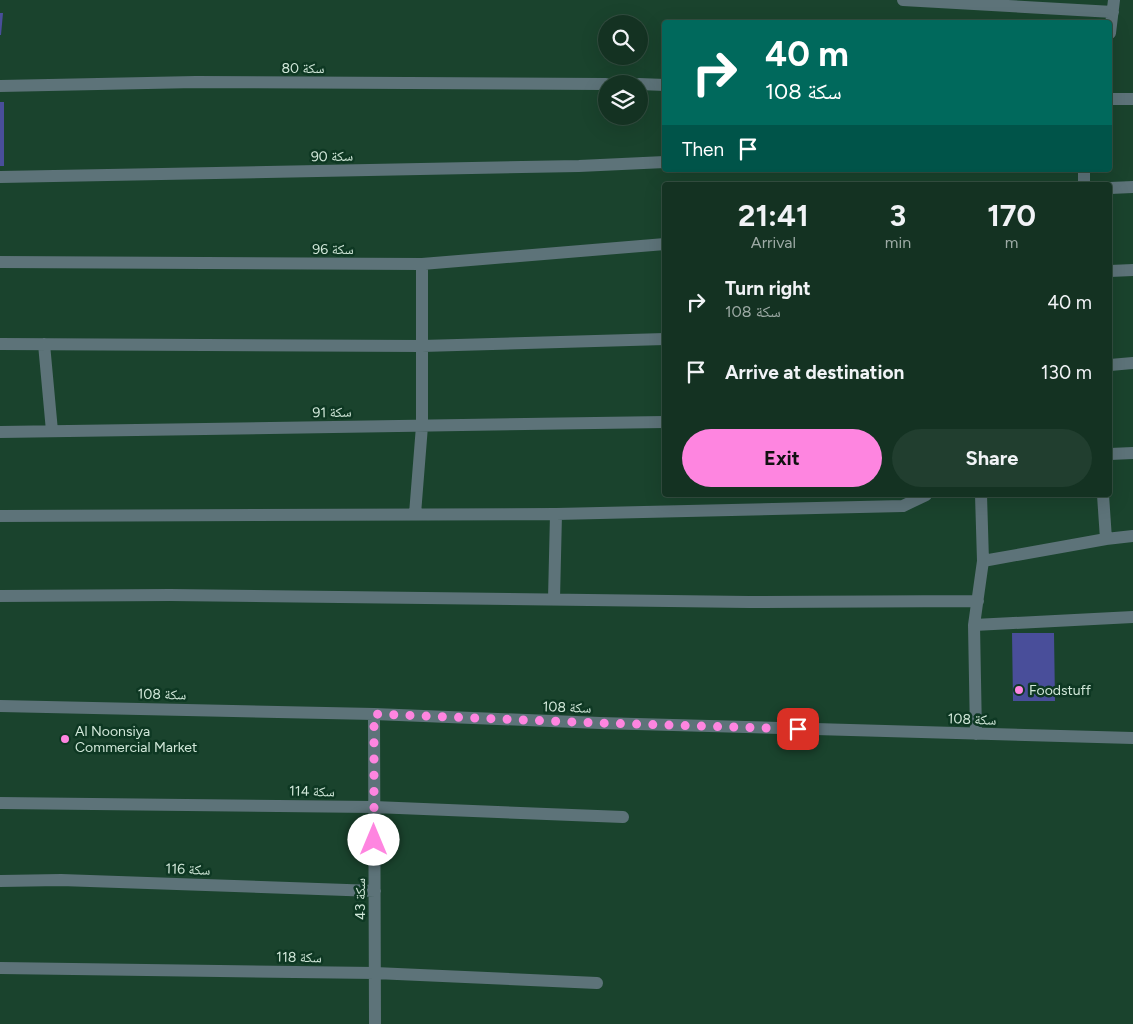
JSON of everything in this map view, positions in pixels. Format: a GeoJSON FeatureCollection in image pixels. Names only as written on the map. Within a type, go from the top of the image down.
{"type":"FeatureCollection","features":[{"type":"Feature","properties":{"kind":"street"},"geometry":{"type":"LineString","coordinates":[[903,0],[1113,6],[1111,20]]}},
{"type":"Feature","properties":{"kind":"street","name":"سكة 80"},"geometry":{"type":"LineString","coordinates":[[0,86],[196,82],[598,84]]}},
{"type":"Feature","properties":{"kind":"street"},"geometry":{"type":"LineString","coordinates":[[648,84],[662,85]]}},
{"type":"Feature","properties":{"kind":"street"},"geometry":{"type":"LineString","coordinates":[[1112,99],[1133,98]]}},
{"type":"Feature","properties":{"kind":"street","name":"سكة 90"},"geometry":{"type":"LineString","coordinates":[[0,177],[579,166],[662,162]]}},
{"type":"Feature","properties":{"kind":"street"},"geometry":{"type":"LineString","coordinates":[[1112,188],[1133,187]]}},
{"type":"Feature","properties":{"kind":"street","name":"سكة 96"},"geometry":{"type":"LineString","coordinates":[[0,262],[422,264],[662,244]]}},
{"type":"Feature","properties":{"kind":"street"},"geometry":{"type":"LineString","coordinates":[[415,514],[422,426],[422,264]]}},
{"type":"Feature","properties":{"kind":"street"},"geometry":{"type":"LineString","coordinates":[[1112,271],[1133,270]]}},
{"type":"Feature","properties":{"kind":"street"},"geometry":{"type":"LineString","coordinates":[[0,344],[422,346],[662,339]]}},
{"type":"Feature","properties":{"kind":"street"},"geometry":{"type":"LineString","coordinates":[[44,344],[52,431]]}},
{"type":"Feature","properties":{"kind":"street"},"geometry":{"type":"LineString","coordinates":[[1112,365],[1133,363]]}},
{"type":"Feature","properties":{"kind":"street","name":"سكة 91"},"geometry":{"type":"LineString","coordinates":[[0,432],[662,422]]}},
{"type":"Feature","properties":{"kind":"street"},"geometry":{"type":"LineString","coordinates":[[1112,454],[1133,452]]}},
{"type":"Feature","properties":{"kind":"street"},"geometry":{"type":"LineString","coordinates":[[0,516],[556,514],[891,501],[903,506],[922,497]]}},
{"type":"Feature","properties":{"kind":"street"},"geometry":{"type":"LineString","coordinates":[[976,734],[974,625],[983,561],[981,497]]}},
{"type":"Feature","properties":{"kind":"street"},"geometry":{"type":"LineString","coordinates":[[1103,497],[1106,539]]}},
{"type":"Feature","properties":{"kind":"street"},"geometry":{"type":"LineString","coordinates":[[554,600],[556,514]]}},
{"type":"Feature","properties":{"kind":"street"},"geometry":{"type":"LineString","coordinates":[[983,561],[1133,536]]}},
{"type":"Feature","properties":{"kind":"street"},"geometry":{"type":"LineString","coordinates":[[0,596],[170,595],[749,602],[978,601]]}},
{"type":"Feature","properties":{"kind":"street"},"geometry":{"type":"LineString","coordinates":[[974,625],[1133,617]]}},
{"type":"Feature","properties":{"kind":"street","name":"سكة 108"},"geometry":{"type":"LineString","coordinates":[[0,706],[374,714],[600,723],[1133,738]]}},
{"type":"Feature","properties":{"kind":"street","name":"سكة 43"},"geometry":{"type":"LineString","coordinates":[[374,714],[376,1024]]}},
{"type":"Feature","properties":{"kind":"street","name":"سكة 114"},"geometry":{"type":"LineString","coordinates":[[0,803],[374,807],[623,817]]}},
{"type":"Feature","properties":{"kind":"street","name":"سكة 116"},"geometry":{"type":"LineString","coordinates":[[0,882],[62,880],[375,891]]}},
{"type":"Feature","properties":{"kind":"street","name":"سكة 118"},"geometry":{"type":"LineString","coordinates":[[0,968],[375,973],[597,983]]}},
{"type":"Feature","properties":{"kind":"building"},"geometry":{"type":"Polygon","coordinates":[[[0,13],[3,13],[1,35],[0,35],[0,13]]]}},
{"type":"Feature","properties":{"kind":"building"},"geometry":{"type":"Polygon","coordinates":[[[0,102],[4,102],[4,166],[0,166],[0,102]]]}},
{"type":"Feature","properties":{"kind":"building"},"geometry":{"type":"Polygon","coordinates":[[[1012,633],[1054,633],[1055,701],[1013,701],[1012,633]]]}},
{"type":"Feature","properties":{"kind":"place","name":"Foodstuff"},"geometry":{"type":"Point","coordinates":[1019,690]}},
{"type":"Feature","properties":{"kind":"place","name":"Al Noonsiya Commercial Market"},"geometry":{"type":"Point","coordinates":[65,739]}},
{"type":"Feature","properties":{"kind":"route"},"geometry":{"type":"LineString","coordinates":[[374,840],[374,714],[798,729]]}}]}
